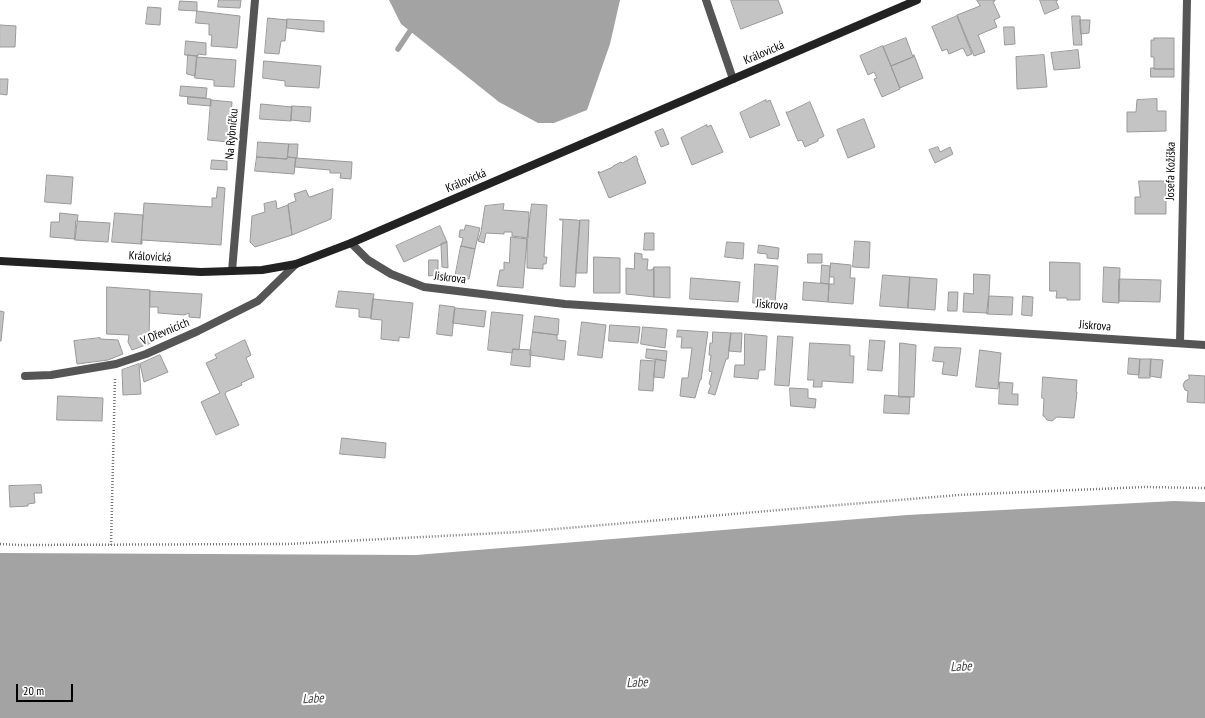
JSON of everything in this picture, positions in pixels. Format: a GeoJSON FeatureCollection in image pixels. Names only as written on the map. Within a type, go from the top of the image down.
{"type":"FeatureCollection","features":[{"type":"Feature","properties":{"kind":"main road","name":"Královická"},"geometry":{"type":"LineString","coordinates":[[0,260],[201,272],[262,270],[296,264],[351,243],[917,0]]}},
{"type":"Feature","properties":{"kind":"street","name":"Na Rybníčku"},"geometry":{"type":"LineString","coordinates":[[232,271],[255,0]]}},
{"type":"Feature","properties":{"kind":"street"},"geometry":{"type":"LineString","coordinates":[[706,0],[733,79]]}},
{"type":"Feature","properties":{"kind":"street","name":"Josefa Kožíška"},"geometry":{"type":"LineString","coordinates":[[1180,343],[1187,0]]}},
{"type":"Feature","properties":{"kind":"street","name":"Jiskrova"},"geometry":{"type":"LineString","coordinates":[[351,243],[368,260],[391,274],[424,287],[565,304],[1205,345]]}},
{"type":"Feature","properties":{"kind":"street","name":"V Dřevnicích"},"geometry":{"type":"LineString","coordinates":[[25,376],[51,375],[116,364],[146,354],[258,302],[296,264]]}},
{"type":"Feature","properties":{"kind":"path"},"geometry":{"type":"LineString","coordinates":[[111,545],[116,364]]}},
{"type":"Feature","properties":{"kind":"path"},"geometry":{"type":"LineString","coordinates":[[0,544],[288,544],[519,532],[958,495],[1144,487],[1205,488]]}},
{"type":"Feature","properties":{"kind":"water"},"geometry":{"type":"Polygon","coordinates":[[[389,0],[620,0],[610,44],[587,110],[554,123],[538,123],[499,102],[401,24],[389,0]]]}},
{"type":"Feature","properties":{"kind":"water","name":"Labe"},"geometry":{"type":"Polygon","coordinates":[[[1174,501],[1205,502],[1205,718],[0,718],[0,553],[416,555],[907,515],[1174,501]]]}},
{"type":"Feature","properties":{"kind":"building"},"geometry":{"type":"Polygon","coordinates":[[[219,0],[241,0],[240,8],[218,7],[219,0]]]}},
{"type":"Feature","properties":{"kind":"building"},"geometry":{"type":"Polygon","coordinates":[[[731,0],[778,0],[783,13],[741,29],[731,0]]]}},
{"type":"Feature","properties":{"kind":"building"},"geometry":{"type":"Polygon","coordinates":[[[977,0],[995,0],[993,2],[1000,17],[994,20],[997,27],[978,35],[985,52],[974,56],[957,15],[980,6],[977,0]]]}},
{"type":"Feature","properties":{"kind":"building"},"geometry":{"type":"Polygon","coordinates":[[[1040,0],[1058,0],[1056,1],[1059,8],[1045,14],[1040,0]]]}},
{"type":"Feature","properties":{"kind":"building"},"geometry":{"type":"Polygon","coordinates":[[[180,1],[197,2],[197,11],[179,10],[180,1]]]}},
{"type":"Feature","properties":{"kind":"building"},"geometry":{"type":"Polygon","coordinates":[[[148,7],[161,8],[160,25],[146,24],[148,7]]]}},
{"type":"Feature","properties":{"kind":"building"},"geometry":{"type":"Polygon","coordinates":[[[197,11],[240,16],[237,48],[211,46],[212,35],[209,35],[209,24],[196,23],[197,11]]]}},
{"type":"Feature","properties":{"kind":"building"},"geometry":{"type":"Polygon","coordinates":[[[957,16],[972,54],[967,56],[963,48],[949,54],[947,49],[942,51],[932,27],[957,16]]]}},
{"type":"Feature","properties":{"kind":"building"},"geometry":{"type":"Polygon","coordinates":[[[1072,16],[1080,16],[1082,45],[1074,45],[1072,16]]]}},
{"type":"Feature","properties":{"kind":"building"},"geometry":{"type":"Polygon","coordinates":[[[268,18],[287,20],[285,41],[281,41],[279,54],[265,53],[268,18]]]}},
{"type":"Feature","properties":{"kind":"building"},"geometry":{"type":"Polygon","coordinates":[[[287,19],[324,21],[324,32],[287,28],[287,19]]]}},
{"type":"Feature","properties":{"kind":"building"},"geometry":{"type":"Polygon","coordinates":[[[1080,20],[1090,20],[1089,33],[1081,34],[1080,20]]]}},
{"type":"Feature","properties":{"kind":"building"},"geometry":{"type":"Polygon","coordinates":[[[0,25],[16,26],[15,47],[0,47],[0,25]]]}},
{"type":"Feature","properties":{"kind":"building"},"geometry":{"type":"Polygon","coordinates":[[[1004,27],[1014,27],[1015,44],[1005,45],[1004,27]]]}},
{"type":"Feature","properties":{"kind":"building"},"geometry":{"type":"Polygon","coordinates":[[[906,38],[913,57],[891,66],[883,47],[906,38]]]}},
{"type":"Feature","properties":{"kind":"building"},"geometry":{"type":"Polygon","coordinates":[[[1154,38],[1174,38],[1174,69],[1154,69],[1154,57],[1151,57],[1151,40],[1154,40],[1154,38]]]}},
{"type":"Feature","properties":{"kind":"building"},"geometry":{"type":"Polygon","coordinates":[[[186,41],[206,43],[206,55],[185,55],[186,41]]]}},
{"type":"Feature","properties":{"kind":"building"},"geometry":{"type":"Polygon","coordinates":[[[883,46],[900,89],[882,97],[874,79],[877,78],[874,72],[868,75],[860,56],[883,46]]]}},
{"type":"Feature","properties":{"kind":"building"},"geometry":{"type":"Polygon","coordinates":[[[1078,50],[1080,68],[1054,70],[1051,53],[1078,50]]]}},
{"type":"Feature","properties":{"kind":"building"},"geometry":{"type":"Polygon","coordinates":[[[188,55],[197,56],[195,76],[187,74],[188,55]]]}},
{"type":"Feature","properties":{"kind":"building"},"geometry":{"type":"Polygon","coordinates":[[[914,55],[923,78],[900,88],[891,66],[913,57],[914,55]]]}},
{"type":"Feature","properties":{"kind":"building"},"geometry":{"type":"Polygon","coordinates":[[[1044,55],[1047,87],[1017,89],[1016,57],[1044,55]]]}},
{"type":"Feature","properties":{"kind":"building"},"geometry":{"type":"Polygon","coordinates":[[[197,57],[236,60],[234,87],[214,86],[214,80],[195,78],[197,57]]]}},
{"type":"Feature","properties":{"kind":"building"},"geometry":{"type":"Polygon","coordinates":[[[264,61],[321,66],[319,88],[285,86],[285,81],[263,78],[264,61]]]}},
{"type":"Feature","properties":{"kind":"building"},"geometry":{"type":"Polygon","coordinates":[[[1151,68],[1174,69],[1174,77],[1151,77],[1151,68]]]}},
{"type":"Feature","properties":{"kind":"building"},"geometry":{"type":"Polygon","coordinates":[[[0,79],[8,79],[7,95],[0,94],[0,79]]]}},
{"type":"Feature","properties":{"kind":"building"},"geometry":{"type":"Polygon","coordinates":[[[181,86],[207,88],[206,98],[180,96],[181,86]]]}},
{"type":"Feature","properties":{"kind":"building"},"geometry":{"type":"Polygon","coordinates":[[[188,97],[211,99],[211,106],[188,104],[188,97]]]}},
{"type":"Feature","properties":{"kind":"building"},"geometry":{"type":"Polygon","coordinates":[[[1157,99],[1157,111],[1166,111],[1166,131],[1127,132],[1127,112],[1136,112],[1137,100],[1157,99]]]}},
{"type":"Feature","properties":{"kind":"building"},"geometry":{"type":"Polygon","coordinates":[[[211,100],[232,102],[229,142],[208,140],[211,100]]]}},
{"type":"Feature","properties":{"kind":"building"},"geometry":{"type":"Polygon","coordinates":[[[766,100],[766,102],[770,100],[780,125],[750,138],[740,113],[766,100]]]}},
{"type":"Feature","properties":{"kind":"building"},"geometry":{"type":"Polygon","coordinates":[[[810,102],[824,136],[818,139],[818,141],[805,147],[802,140],[798,141],[786,112],[810,102]]]}},
{"type":"Feature","properties":{"kind":"building"},"geometry":{"type":"Polygon","coordinates":[[[261,104],[292,107],[291,121],[260,119],[261,104]]]}},
{"type":"Feature","properties":{"kind":"building"},"geometry":{"type":"Polygon","coordinates":[[[292,106],[311,107],[310,122],[291,120],[292,106]]]}},
{"type":"Feature","properties":{"kind":"building"},"geometry":{"type":"Polygon","coordinates":[[[864,119],[875,147],[848,158],[837,130],[864,119]]]}},
{"type":"Feature","properties":{"kind":"building"},"geometry":{"type":"Polygon","coordinates":[[[707,125],[707,127],[711,125],[723,152],[692,165],[681,138],[707,125]]]}},
{"type":"Feature","properties":{"kind":"building"},"geometry":{"type":"Polygon","coordinates":[[[663,129],[669,144],[661,147],[655,132],[663,129]]]}},
{"type":"Feature","properties":{"kind":"building"},"geometry":{"type":"Polygon","coordinates":[[[258,142],[289,144],[287,159],[257,157],[258,142]]]}},
{"type":"Feature","properties":{"kind":"building"},"geometry":{"type":"Polygon","coordinates":[[[289,144],[298,144],[297,158],[288,157],[289,144]]]}},
{"type":"Feature","properties":{"kind":"building"},"geometry":{"type":"Polygon","coordinates":[[[938,147],[940,152],[950,147],[953,154],[935,163],[929,150],[938,147]]]}},
{"type":"Feature","properties":{"kind":"building"},"geometry":{"type":"Polygon","coordinates":[[[636,156],[646,183],[609,198],[598,172],[599,171],[599,173],[636,156]]]}},
{"type":"Feature","properties":{"kind":"building"},"geometry":{"type":"Polygon","coordinates":[[[257,157],[287,159],[288,157],[296,158],[294,174],[255,171],[257,157]]]}},
{"type":"Feature","properties":{"kind":"building"},"geometry":{"type":"Polygon","coordinates":[[[296,158],[352,162],[351,179],[340,178],[341,173],[330,173],[330,170],[295,167],[296,158]]]}},
{"type":"Feature","properties":{"kind":"building"},"geometry":{"type":"Polygon","coordinates":[[[212,160],[227,161],[227,170],[211,169],[212,160]]]}},
{"type":"Feature","properties":{"kind":"building"},"geometry":{"type":"Polygon","coordinates":[[[47,175],[73,177],[71,204],[45,202],[47,175]]]}},
{"type":"Feature","properties":{"kind":"building"},"geometry":{"type":"Polygon","coordinates":[[[1139,181],[1166,181],[1166,214],[1135,214],[1135,197],[1140,197],[1139,181]]]}},
{"type":"Feature","properties":{"kind":"building"},"geometry":{"type":"Polygon","coordinates":[[[218,187],[225,188],[221,245],[142,240],[141,244],[144,203],[212,207],[212,198],[216,198],[218,187]]]}},
{"type":"Feature","properties":{"kind":"building"},"geometry":{"type":"Polygon","coordinates":[[[333,189],[331,219],[292,235],[288,204],[296,201],[294,194],[306,190],[309,197],[333,189]]]}},
{"type":"Feature","properties":{"kind":"building"},"geometry":{"type":"Polygon","coordinates":[[[276,201],[277,209],[288,205],[292,235],[255,247],[250,242],[252,216],[265,212],[264,204],[276,201]]]}},
{"type":"Feature","properties":{"kind":"building"},"geometry":{"type":"Polygon","coordinates":[[[504,204],[503,210],[529,212],[528,238],[512,236],[512,232],[504,232],[504,234],[486,233],[484,243],[478,241],[485,206],[504,204]]]}},
{"type":"Feature","properties":{"kind":"building"},"geometry":{"type":"Polygon","coordinates":[[[532,204],[547,205],[544,257],[547,257],[546,264],[543,264],[543,269],[527,268],[527,239],[532,204]]]}},
{"type":"Feature","properties":{"kind":"building"},"geometry":{"type":"Polygon","coordinates":[[[60,213],[78,215],[75,239],[50,237],[51,222],[59,222],[60,213]]]}},
{"type":"Feature","properties":{"kind":"building"},"geometry":{"type":"Polygon","coordinates":[[[115,213],[143,215],[141,244],[112,242],[115,213]]]}},
{"type":"Feature","properties":{"kind":"building"},"geometry":{"type":"Polygon","coordinates":[[[560,219],[580,221],[575,287],[560,286],[563,220],[560,219]]]}},
{"type":"Feature","properties":{"kind":"building"},"geometry":{"type":"Polygon","coordinates":[[[580,220],[589,220],[587,273],[576,273],[580,220]]]}},
{"type":"Feature","properties":{"kind":"building"},"geometry":{"type":"Polygon","coordinates":[[[76,221],[110,223],[108,242],[75,240],[76,221]]]}},
{"type":"Feature","properties":{"kind":"building"},"geometry":{"type":"Polygon","coordinates":[[[466,225],[480,228],[475,249],[461,246],[463,238],[459,237],[460,230],[464,230],[466,225]]]}},
{"type":"Feature","properties":{"kind":"building"},"geometry":{"type":"Polygon","coordinates":[[[440,226],[447,242],[404,262],[396,246],[440,226]]]}},
{"type":"Feature","properties":{"kind":"building"},"geometry":{"type":"Polygon","coordinates":[[[645,233],[654,233],[654,250],[644,250],[645,233]]]}},
{"type":"Feature","properties":{"kind":"building"},"geometry":{"type":"Polygon","coordinates":[[[511,237],[527,239],[523,288],[497,286],[500,270],[504,270],[504,262],[509,263],[511,237]]]}},
{"type":"Feature","properties":{"kind":"building"},"geometry":{"type":"Polygon","coordinates":[[[855,241],[870,242],[869,268],[853,267],[855,241]]]}},
{"type":"Feature","properties":{"kind":"building"},"geometry":{"type":"Polygon","coordinates":[[[447,242],[448,268],[442,267],[441,244],[447,242]]]}},
{"type":"Feature","properties":{"kind":"building"},"geometry":{"type":"Polygon","coordinates":[[[727,242],[744,243],[743,259],[725,257],[727,242]]]}},
{"type":"Feature","properties":{"kind":"building"},"geometry":{"type":"Polygon","coordinates":[[[759,245],[779,248],[778,259],[767,258],[767,254],[758,253],[759,245]]]}},
{"type":"Feature","properties":{"kind":"building"},"geometry":{"type":"Polygon","coordinates":[[[461,246],[475,249],[469,279],[455,278],[461,246]]]}},
{"type":"Feature","properties":{"kind":"building"},"geometry":{"type":"Polygon","coordinates":[[[635,253],[642,254],[642,259],[648,259],[647,270],[654,269],[654,297],[626,294],[626,268],[634,269],[635,253]]]}},
{"type":"Feature","properties":{"kind":"building"},"geometry":{"type":"Polygon","coordinates":[[[808,254],[822,254],[822,263],[808,263],[808,254]]]}},
{"type":"Feature","properties":{"kind":"building"},"geometry":{"type":"Polygon","coordinates":[[[594,257],[620,258],[620,293],[594,293],[594,257]]]}},
{"type":"Feature","properties":{"kind":"building"},"geometry":{"type":"Polygon","coordinates":[[[429,260],[438,260],[438,275],[429,276],[429,260]]]}},
{"type":"Feature","properties":{"kind":"building"},"geometry":{"type":"Polygon","coordinates":[[[1050,262],[1080,263],[1080,300],[1056,298],[1057,291],[1050,291],[1050,262]]]}},
{"type":"Feature","properties":{"kind":"building"},"geometry":{"type":"Polygon","coordinates":[[[831,263],[851,265],[850,278],[855,278],[853,304],[828,302],[829,284],[834,284],[834,277],[830,277],[831,263]]]}},
{"type":"Feature","properties":{"kind":"building"},"geometry":{"type":"Polygon","coordinates":[[[755,264],[778,266],[775,304],[753,303],[755,264]]]}},
{"type":"Feature","properties":{"kind":"building"},"geometry":{"type":"Polygon","coordinates":[[[822,265],[830,266],[829,284],[821,283],[822,265]]]}},
{"type":"Feature","properties":{"kind":"building"},"geometry":{"type":"Polygon","coordinates":[[[654,267],[670,267],[670,298],[654,297],[654,267]]]}},
{"type":"Feature","properties":{"kind":"building"},"geometry":{"type":"Polygon","coordinates":[[[1104,267],[1120,268],[1119,303],[1103,302],[1104,267]]]}},
{"type":"Feature","properties":{"kind":"building"},"geometry":{"type":"Polygon","coordinates":[[[974,274],[990,275],[988,313],[963,312],[964,293],[973,294],[974,274]]]}},
{"type":"Feature","properties":{"kind":"building"},"geometry":{"type":"Polygon","coordinates":[[[883,275],[910,277],[908,308],[880,306],[883,275]]]}},
{"type":"Feature","properties":{"kind":"building"},"geometry":{"type":"Polygon","coordinates":[[[910,277],[937,279],[935,310],[908,308],[910,277]]]}},
{"type":"Feature","properties":{"kind":"building"},"geometry":{"type":"Polygon","coordinates":[[[691,278],[740,282],[738,302],[690,299],[691,278]]]}},
{"type":"Feature","properties":{"kind":"building"},"geometry":{"type":"Polygon","coordinates":[[[1119,279],[1161,280],[1160,302],[1119,301],[1119,279]]]}},
{"type":"Feature","properties":{"kind":"building"},"geometry":{"type":"Polygon","coordinates":[[[804,282],[829,284],[828,302],[803,300],[804,282]]]}},
{"type":"Feature","properties":{"kind":"building"},"geometry":{"type":"Polygon","coordinates":[[[107,287],[150,290],[149,337],[151,343],[132,350],[128,342],[129,335],[107,334],[107,287]]]}},
{"type":"Feature","properties":{"kind":"building"},"geometry":{"type":"Polygon","coordinates":[[[150,291],[202,294],[200,318],[189,317],[189,313],[184,315],[158,313],[158,307],[150,307],[150,291]]]}},
{"type":"Feature","properties":{"kind":"building"},"geometry":{"type":"Polygon","coordinates":[[[339,291],[374,294],[371,318],[359,317],[359,309],[336,307],[339,291]]]}},
{"type":"Feature","properties":{"kind":"building"},"geometry":{"type":"Polygon","coordinates":[[[949,292],[958,292],[957,311],[948,311],[949,292]]]}},
{"type":"Feature","properties":{"kind":"building"},"geometry":{"type":"Polygon","coordinates":[[[989,296],[1013,297],[1012,315],[987,314],[989,296]]]}},
{"type":"Feature","properties":{"kind":"building"},"geometry":{"type":"Polygon","coordinates":[[[1023,296],[1033,297],[1032,316],[1022,315],[1023,296]]]}},
{"type":"Feature","properties":{"kind":"building"},"geometry":{"type":"Polygon","coordinates":[[[373,299],[413,303],[409,338],[399,337],[399,341],[381,339],[382,320],[371,319],[373,299]]]}},
{"type":"Feature","properties":{"kind":"building"},"geometry":{"type":"Polygon","coordinates":[[[440,305],[455,307],[452,336],[437,334],[440,305]]]}},
{"type":"Feature","properties":{"kind":"building"},"geometry":{"type":"Polygon","coordinates":[[[455,308],[486,311],[484,327],[453,323],[455,308]]]}},
{"type":"Feature","properties":{"kind":"building"},"geometry":{"type":"Polygon","coordinates":[[[0,311],[4,312],[1,341],[0,341],[0,311]]]}},
{"type":"Feature","properties":{"kind":"building"},"geometry":{"type":"Polygon","coordinates":[[[492,312],[523,315],[519,350],[513,349],[512,353],[488,350],[492,312]]]}},
{"type":"Feature","properties":{"kind":"building"},"geometry":{"type":"Polygon","coordinates":[[[535,316],[559,319],[558,335],[533,332],[535,316]]]}},
{"type":"Feature","properties":{"kind":"building"},"geometry":{"type":"Polygon","coordinates":[[[582,322],[606,325],[602,358],[578,355],[582,322]]]}},
{"type":"Feature","properties":{"kind":"building"},"geometry":{"type":"Polygon","coordinates":[[[610,325],[640,327],[638,343],[609,341],[610,325]]]}},
{"type":"Feature","properties":{"kind":"building"},"geometry":{"type":"Polygon","coordinates":[[[643,327],[667,329],[665,348],[641,344],[643,327]]]}},
{"type":"Feature","properties":{"kind":"building"},"geometry":{"type":"Polygon","coordinates":[[[678,330],[708,332],[701,380],[695,398],[680,396],[682,378],[688,378],[692,348],[681,348],[682,337],[677,337],[678,330]]]}},
{"type":"Feature","properties":{"kind":"building"},"geometry":{"type":"Polygon","coordinates":[[[533,332],[557,335],[557,340],[566,341],[564,360],[530,355],[533,332]]]}},
{"type":"Feature","properties":{"kind":"building"},"geometry":{"type":"Polygon","coordinates":[[[713,332],[731,333],[728,359],[726,359],[715,395],[708,393],[711,385],[709,384],[712,372],[709,371],[711,355],[709,355],[713,332]]]}},
{"type":"Feature","properties":{"kind":"building"},"geometry":{"type":"Polygon","coordinates":[[[731,333],[742,333],[741,352],[729,351],[731,333]]]}},
{"type":"Feature","properties":{"kind":"building"},"geometry":{"type":"Polygon","coordinates":[[[745,334],[767,336],[765,370],[759,370],[758,379],[734,377],[735,365],[744,365],[745,334]]]}},
{"type":"Feature","properties":{"kind":"building"},"geometry":{"type":"Polygon","coordinates":[[[778,336],[793,337],[789,386],[775,385],[778,336]]]}},
{"type":"Feature","properties":{"kind":"building"},"geometry":{"type":"Polygon","coordinates":[[[100,338],[118,340],[123,354],[108,360],[77,364],[74,341],[100,338]]]}},
{"type":"Feature","properties":{"kind":"building"},"geometry":{"type":"Polygon","coordinates":[[[245,340],[251,355],[246,358],[254,377],[241,383],[242,385],[226,392],[225,394],[239,425],[216,435],[201,402],[220,393],[206,363],[217,358],[215,355],[245,340]]]}},
{"type":"Feature","properties":{"kind":"building"},"geometry":{"type":"Polygon","coordinates":[[[870,340],[885,341],[882,371],[868,370],[870,340]]]}},
{"type":"Feature","properties":{"kind":"building"},"geometry":{"type":"Polygon","coordinates":[[[810,343],[850,345],[850,356],[854,356],[853,383],[822,381],[822,387],[813,387],[814,380],[808,380],[810,343]]]}},
{"type":"Feature","properties":{"kind":"building"},"geometry":{"type":"Polygon","coordinates":[[[900,343],[916,345],[914,397],[899,397],[900,343]]]}},
{"type":"Feature","properties":{"kind":"building"},"geometry":{"type":"Polygon","coordinates":[[[935,347],[961,348],[957,376],[942,374],[944,362],[933,361],[935,347]]]}},
{"type":"Feature","properties":{"kind":"building"},"geometry":{"type":"Polygon","coordinates":[[[513,349],[531,350],[530,367],[511,365],[513,349]]]}},
{"type":"Feature","properties":{"kind":"building"},"geometry":{"type":"Polygon","coordinates":[[[647,349],[667,351],[666,361],[646,358],[647,349]]]}},
{"type":"Feature","properties":{"kind":"building"},"geometry":{"type":"Polygon","coordinates":[[[980,350],[1001,353],[998,389],[976,387],[980,350]]]}},
{"type":"Feature","properties":{"kind":"building"},"geometry":{"type":"Polygon","coordinates":[[[160,355],[168,372],[144,382],[140,364],[160,355]]]}},
{"type":"Feature","properties":{"kind":"building"},"geometry":{"type":"Polygon","coordinates":[[[1129,358],[1140,359],[1139,375],[1128,374],[1129,358]]]}},
{"type":"Feature","properties":{"kind":"building"},"geometry":{"type":"Polygon","coordinates":[[[656,359],[666,361],[664,378],[654,377],[656,359]]]}},
{"type":"Feature","properties":{"kind":"building"},"geometry":{"type":"Polygon","coordinates":[[[1140,359],[1151,359],[1150,378],[1139,378],[1140,359]]]}},
{"type":"Feature","properties":{"kind":"building"},"geometry":{"type":"Polygon","coordinates":[[[1151,359],[1163,360],[1161,378],[1150,376],[1151,359]]]}},
{"type":"Feature","properties":{"kind":"building"},"geometry":{"type":"Polygon","coordinates":[[[641,360],[655,361],[653,391],[639,390],[641,360]]]}},
{"type":"Feature","properties":{"kind":"building"},"geometry":{"type":"Polygon","coordinates":[[[139,364],[141,394],[123,395],[122,370],[139,364]]]}},
{"type":"Feature","properties":{"kind":"building"},"geometry":{"type":"Polygon","coordinates":[[[1189,375],[1205,376],[1205,403],[1187,402],[1188,391],[1185,390],[1183,385],[1185,381],[1189,379],[1189,375]]]}},
{"type":"Feature","properties":{"kind":"building"},"geometry":{"type":"Polygon","coordinates":[[[1043,377],[1077,380],[1074,418],[1057,417],[1052,421],[1047,420],[1043,416],[1043,377]]]}},
{"type":"Feature","properties":{"kind":"building"},"geometry":{"type":"Polygon","coordinates":[[[1000,382],[1013,383],[1012,394],[1018,394],[1018,405],[999,404],[1000,382]]]}},
{"type":"Feature","properties":{"kind":"building"},"geometry":{"type":"Polygon","coordinates":[[[790,388],[808,389],[808,398],[816,399],[815,408],[791,406],[790,388]]]}},
{"type":"Feature","properties":{"kind":"building"},"geometry":{"type":"Polygon","coordinates":[[[885,395],[910,397],[909,414],[884,413],[885,395]]]}},
{"type":"Feature","properties":{"kind":"building"},"geometry":{"type":"Polygon","coordinates":[[[58,396],[103,398],[102,421],[57,420],[58,396]]]}},
{"type":"Feature","properties":{"kind":"building"},"geometry":{"type":"Polygon","coordinates":[[[342,438],[386,443],[385,458],[340,454],[342,438]]]}},
{"type":"Feature","properties":{"kind":"building"},"geometry":{"type":"Polygon","coordinates":[[[41,485],[42,493],[34,493],[35,503],[28,504],[28,506],[10,507],[9,486],[41,485]]]}},
{"type":"Feature","properties":{"kind":"waterway"},"geometry":{"type":"LineString","coordinates":[[398,49],[414,25]]}}]}
